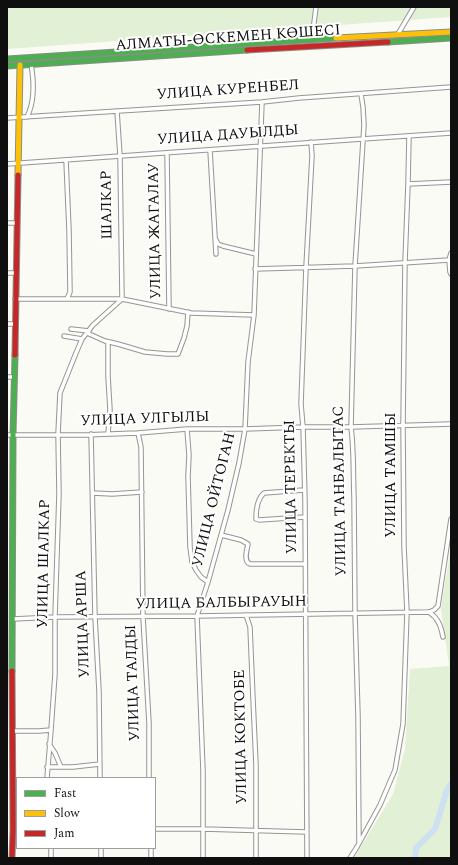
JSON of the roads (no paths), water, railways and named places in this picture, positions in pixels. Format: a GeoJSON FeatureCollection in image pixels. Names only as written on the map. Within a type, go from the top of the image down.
{"type":"FeatureCollection","features":[{"type":"Feature","properties":{"kind":"main road","name":"АЛМАТЫ-ӨСКЕМЕН КӨШЕСІ"},"geometry":{"type":"LineString","coordinates":[[7,59],[296,40],[451,32]]}},
{"type":"Feature","properties":{"kind":"main road","name":"АЛМАТЫ-ӨСКЕМЕН КӨШЕСІ"},"geometry":{"type":"LineString","coordinates":[[7,66],[451,38]]}},
{"type":"Feature","properties":{"kind":"main road"},"geometry":{"type":"LineString","coordinates":[[296,40],[296,47]]}},
{"type":"Feature","properties":{"kind":"main road"},"geometry":{"type":"LineString","coordinates":[[27,58],[29,64]]}},
{"type":"Feature","properties":{"kind":"main road"},"geometry":{"type":"LineString","coordinates":[[12,858],[15,830],[10,790],[10,740],[12,731],[11,616],[20,65]]}},
{"type":"Feature","properties":{"kind":"street"},"geometry":{"type":"LineString","coordinates":[[312,40],[316,7]]}},
{"type":"Feature","properties":{"kind":"street"},"geometry":{"type":"LineString","coordinates":[[397,35],[414,7]]}},
{"type":"Feature","properties":{"kind":"street"},"geometry":{"type":"LineString","coordinates":[[27,117],[30,111],[34,83],[29,64]]}},
{"type":"Feature","properties":{"kind":"street","name":"УЛИЦА КУРЕНБЕЛ"},"geometry":{"type":"LineString","coordinates":[[7,118],[262,102],[451,87]]}},
{"type":"Feature","properties":{"kind":"street","name":"УЛИЦА ТАНБАЛЫТАС"},"geometry":{"type":"LineString","coordinates":[[359,843],[353,442],[351,427],[355,266],[363,138],[363,107],[361,94]]}},
{"type":"Feature","properties":{"kind":"street","name":"УЛИЦА ОЙТОГАН"},"geometry":{"type":"LineString","coordinates":[[203,858],[203,771],[197,616],[221,535],[239,463],[245,429],[248,362],[254,315],[262,102]]}},
{"type":"Feature","properties":{"kind":"street","name":"ШАЛКАР"},"geometry":{"type":"LineString","coordinates":[[117,111],[120,156],[122,299]]}},
{"type":"Feature","properties":{"kind":"street","name":"УЛИЦА ДАУЫЛДЫ"},"geometry":{"type":"LineString","coordinates":[[7,164],[363,138],[451,134]]}},
{"type":"Feature","properties":{"kind":"street","name":"УЛИЦА ТАМШЫ"},"geometry":{"type":"LineString","coordinates":[[350,858],[377,810],[394,770],[403,724],[407,612],[404,546],[403,425],[405,262],[409,136]]}},
{"type":"Feature","properties":{"kind":"street","name":"УЛИЦА ТЕРЕКТЫ"},"geometry":{"type":"LineString","coordinates":[[307,858],[305,517],[301,404],[306,267],[312,167],[311,142]]}},
{"type":"Feature","properties":{"kind":"street"},"geometry":{"type":"LineString","coordinates":[[210,150],[216,254]]}},
{"type":"Feature","properties":{"kind":"street","name":"УЛИЦА ЖАГАЛАУ"},"geometry":{"type":"LineString","coordinates":[[167,153],[169,309]]}},
{"type":"Feature","properties":{"kind":"street"},"geometry":{"type":"LineString","coordinates":[[66,160],[70,292],[67,299]]}},
{"type":"Feature","properties":{"kind":"street"},"geometry":{"type":"LineString","coordinates":[[408,184],[451,182]]}},
{"type":"Feature","properties":{"kind":"street"},"geometry":{"type":"LineString","coordinates":[[7,223],[17,223]]}},
{"type":"Feature","properties":{"kind":"street"},"geometry":{"type":"LineString","coordinates":[[215,239],[218,244],[256,254]]}},
{"type":"Feature","properties":{"kind":"street"},"geometry":{"type":"LineString","coordinates":[[451,253],[449,260],[451,274]]}},
{"type":"Feature","properties":{"kind":"street"},"geometry":{"type":"LineString","coordinates":[[255,269],[355,266],[449,260]]}},
{"type":"Feature","properties":{"kind":"street"},"geometry":{"type":"LineString","coordinates":[[7,273],[16,273]]}},
{"type":"Feature","properties":{"kind":"street"},"geometry":{"type":"LineString","coordinates":[[16,299],[122,299],[188,312],[254,315]]}},
{"type":"Feature","properties":{"kind":"street"},"geometry":{"type":"LineString","coordinates":[[64,336],[82,339],[93,325],[122,299]]}},
{"type":"Feature","properties":{"kind":"street"},"geometry":{"type":"LineString","coordinates":[[71,329],[88,332],[108,342],[145,352],[178,354],[187,326],[188,312]]}},
{"type":"Feature","properties":{"kind":"street"},"geometry":{"type":"LineString","coordinates":[[7,324],[15,324]]}},
{"type":"Feature","properties":{"kind":"street","name":"УЛИЦА ШАЛКАР"},"geometry":{"type":"LineString","coordinates":[[47,777],[55,674],[59,494],[58,434],[60,393],[82,339]]}},
{"type":"Feature","properties":{"kind":"street"},"geometry":{"type":"LineString","coordinates":[[108,342],[110,410],[108,434]]}},
{"type":"Feature","properties":{"kind":"street"},"geometry":{"type":"LineString","coordinates":[[7,377],[14,377]]}},
{"type":"Feature","properties":{"kind":"street","name":"УЛИЦА УЛГЫЛЫ"},"geometry":{"type":"LineString","coordinates":[[7,435],[138,433],[187,429],[451,424]]}},
{"type":"Feature","properties":{"kind":"street"},"geometry":{"type":"LineString","coordinates":[[187,429],[189,455],[188,476],[190,547],[192,562],[201,577],[208,582]]}},
{"type":"Feature","properties":{"kind":"street","name":"УЛИЦА ТАЛДЫ"},"geometry":{"type":"LineString","coordinates":[[138,433],[141,447],[143,617],[149,724],[149,777]]}},
{"type":"Feature","properties":{"kind":"street","name":"УЛИЦА АРША"},"geometry":{"type":"LineString","coordinates":[[91,434],[93,470],[95,617],[99,691],[100,777]]}},
{"type":"Feature","properties":{"kind":"street"},"geometry":{"type":"LineString","coordinates":[[304,490],[264,493],[260,496],[256,519],[305,517]]}},
{"type":"Feature","properties":{"kind":"street"},"geometry":{"type":"LineString","coordinates":[[93,493],[112,494],[142,492]]}},
{"type":"Feature","properties":{"kind":"street"},"geometry":{"type":"LineString","coordinates":[[429,612],[438,606],[451,519]]}},
{"type":"Feature","properties":{"kind":"street"},"geometry":{"type":"LineString","coordinates":[[221,535],[241,540],[248,544],[247,563],[305,564]]}},
{"type":"Feature","properties":{"kind":"street"},"geometry":{"type":"LineString","coordinates":[[429,612],[434,615],[438,621],[444,637]]}},
{"type":"Feature","properties":{"kind":"street","name":"УЛИЦА БАЛБЫРАУЫН"},"geometry":{"type":"LineString","coordinates":[[11,616],[56,618],[429,612]]}},
{"type":"Feature","properties":{"kind":"street","name":"УЛИЦА КОКТОБЕ"},"geometry":{"type":"LineString","coordinates":[[246,616],[250,627],[256,765],[256,858]]}},
{"type":"Feature","properties":{"kind":"street"},"geometry":{"type":"LineString","coordinates":[[12,731],[51,730]]}},
{"type":"Feature","properties":{"kind":"street"},"geometry":{"type":"LineString","coordinates":[[49,744],[61,767]]}},
{"type":"Feature","properties":{"kind":"street"},"geometry":{"type":"LineString","coordinates":[[47,767],[73,767],[100,764]]}},
{"type":"Feature","properties":{"kind":"street"},"geometry":{"type":"LineString","coordinates":[[156,829],[306,832]]}},
{"type":"Feature","properties":{"kind":"waterway"},"geometry":{"type":"LineString","coordinates":[[415,858],[416,848],[435,829],[447,790],[451,784]]}}]}
